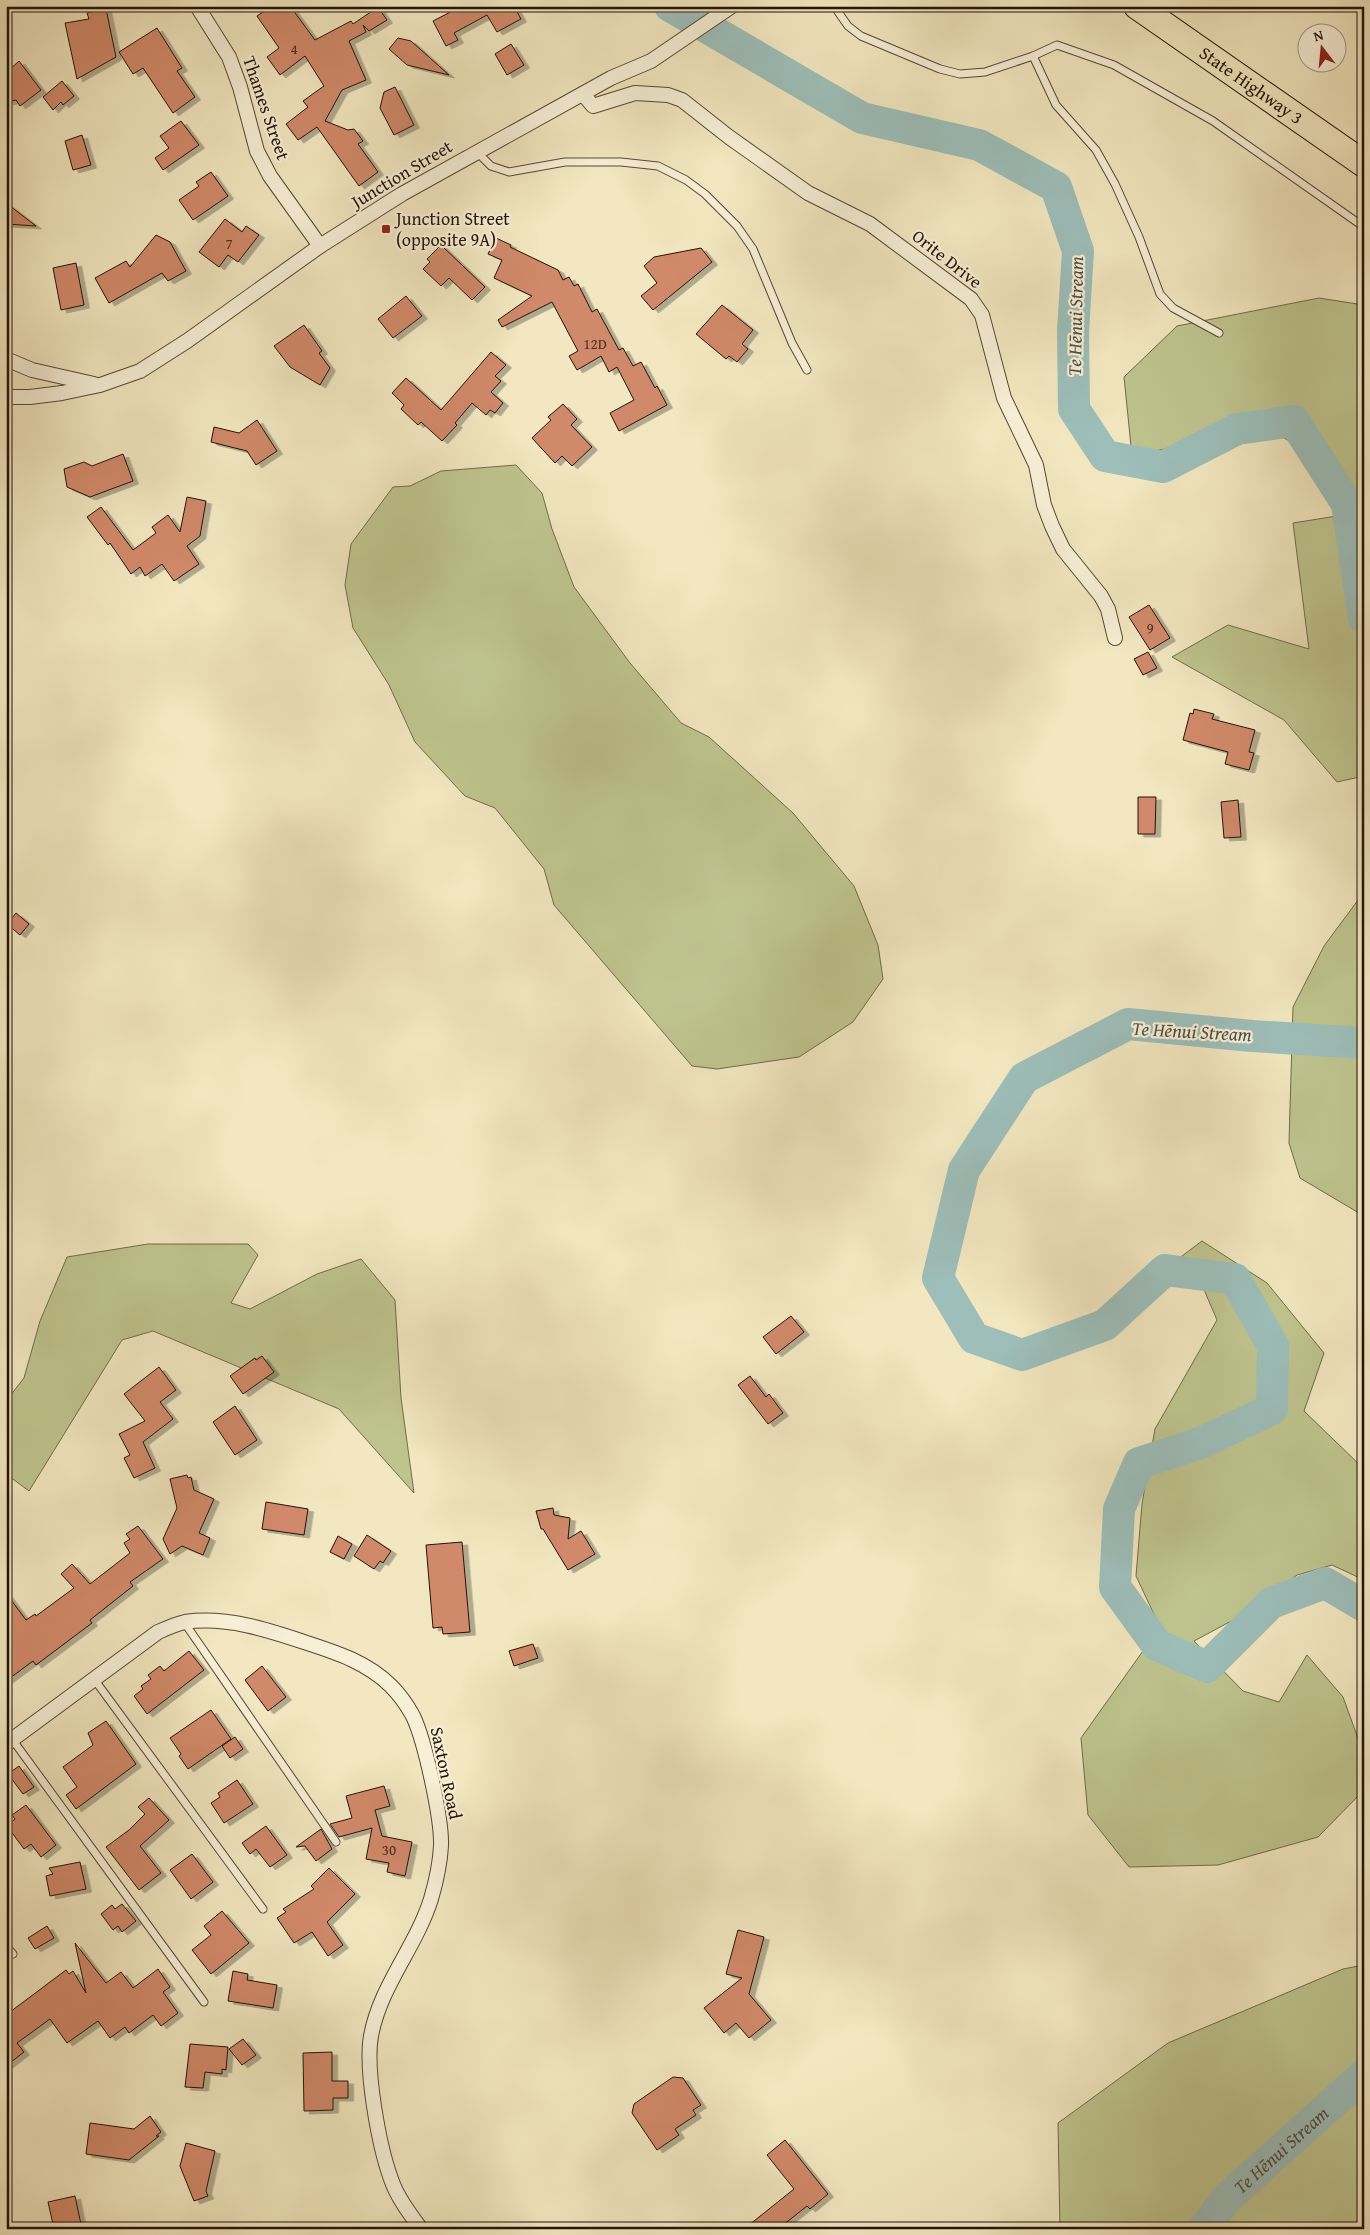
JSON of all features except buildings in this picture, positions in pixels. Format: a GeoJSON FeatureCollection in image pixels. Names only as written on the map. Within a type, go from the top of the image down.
{"type":"FeatureCollection","features":[{"type":"Feature","properties":{"kind":"highway","name":"State Highway 3"},"geometry":{"type":"LineString","coordinates":[[1137,6],[1364,164]]}},
{"type":"Feature","properties":{"kind":"street","name":"Thames Street"},"geometry":{"type":"LineString","coordinates":[[197,6],[229,57],[240,87],[257,151],[270,176],[320,246]]}},
{"type":"Feature","properties":{"kind":"street","name":"Junction Street"},"geometry":{"type":"LineString","coordinates":[[6,397],[54,394],[100,385],[140,371],[187,341],[320,246],[402,194],[583,94],[651,61],[732,6]]}},
{"type":"Feature","properties":{"kind":"street","name":"Orite Drive"},"geometry":{"type":"LineString","coordinates":[[583,94],[593,106],[635,93],[668,95],[682,100],[729,138],[800,187],[870,224],[971,299],[982,315],[1004,398],[1036,466],[1044,505],[1052,526],[1063,548],[1101,596],[1108,609],[1115,638]]}},
{"type":"Feature","properties":{"kind":"street"},"geometry":{"type":"LineString","coordinates":[[6,359],[32,370],[100,385]]}},
{"type":"Feature","properties":{"kind":"street","name":"Saxton Road"},"geometry":{"type":"LineString","coordinates":[[9,1742],[158,1632],[184,1622],[209,1621],[241,1624],[273,1631],[344,1654],[369,1668],[390,1685],[404,1700],[414,1718],[422,1739],[438,1817],[441,1843],[439,1866],[430,1900],[419,1928],[384,1994],[376,2015],[371,2038],[370,2064],[374,2102],[389,2174],[412,2217],[421,2229]]}},
{"type":"Feature","properties":{"kind":"lane"},"geometry":{"type":"LineString","coordinates":[[834,6],[848,26],[861,36],[950,72],[971,74],[1033,56],[1057,44],[1114,65],[1213,121],[1364,227]]}},
{"type":"Feature","properties":{"kind":"lane"},"geometry":{"type":"LineString","coordinates":[[1033,56],[1056,105],[1096,150],[1115,184],[1139,237],[1160,294],[1172,308],[1219,333]]}},
{"type":"Feature","properties":{"kind":"lane"},"geometry":{"type":"LineString","coordinates":[[476,152],[491,166],[509,172],[565,162],[613,162],[658,166],[686,180],[737,226],[749,244],[761,267],[792,343],[806,370]]}},
{"type":"Feature","properties":{"kind":"lane"},"geometry":{"type":"LineString","coordinates":[[184,1622],[336,1842]]}},
{"type":"Feature","properties":{"kind":"lane"},"geometry":{"type":"LineString","coordinates":[[94,1678],[263,1909]]}},
{"type":"Feature","properties":{"kind":"lane"},"geometry":{"type":"LineString","coordinates":[[9,1742],[204,2002]]}},
{"type":"Feature","properties":{"kind":"lane"},"geometry":{"type":"LineString","coordinates":[[6,1946],[13,1954]]}},
{"type":"Feature","properties":{"kind":"green space"},"geometry":{"type":"Polygon","coordinates":[[[1319,298],[1364,305],[1364,776],[1337,782],[1284,720],[1172,657],[1228,625],[1309,649],[1293,523],[1343,515],[1306,449],[1270,431],[1225,436],[1132,456],[1124,377],[1177,326],[1319,298]]]}},
{"type":"Feature","properties":{"kind":"green space"},"geometry":{"type":"Polygon","coordinates":[[[516,465],[542,493],[552,529],[574,587],[630,663],[681,723],[709,737],[793,813],[854,886],[878,945],[883,979],[853,1022],[799,1057],[717,1069],[692,1066],[554,905],[544,869],[495,808],[465,796],[415,742],[389,685],[353,628],[345,585],[351,544],[393,487],[410,486],[441,471],[516,465]]]}},
{"type":"Feature","properties":{"kind":"green space"},"geometry":{"type":"Polygon","coordinates":[[[1364,892],[1364,1216],[1300,1178],[1289,1143],[1293,1007],[1324,946],[1364,892]]]}},
{"type":"Feature","properties":{"kind":"green space"},"geometry":{"type":"Polygon","coordinates":[[[1202,1241],[1267,1283],[1324,1353],[1304,1411],[1364,1469],[1364,1580],[1332,1565],[1297,1575],[1250,1611],[1194,1641],[1243,1691],[1279,1702],[1307,1655],[1343,1697],[1364,1755],[1364,1790],[1318,1837],[1218,1865],[1129,1867],[1088,1815],[1081,1738],[1160,1627],[1136,1576],[1142,1504],[1155,1429],[1217,1320],[1202,1285],[1150,1280],[1202,1241]]]}},
{"type":"Feature","properties":{"kind":"green space"},"geometry":{"type":"Polygon","coordinates":[[[148,1244],[248,1244],[258,1255],[231,1303],[250,1309],[317,1274],[361,1259],[395,1300],[401,1398],[414,1493],[339,1409],[153,1331],[122,1340],[29,1491],[6,1474],[6,1401],[24,1378],[40,1321],[67,1257],[148,1244]]]}},
{"type":"Feature","properties":{"kind":"green space"},"geometry":{"type":"Polygon","coordinates":[[[1364,1965],[1364,2229],[1060,2229],[1058,2123],[1168,2043],[1343,1969],[1364,1965]]]}},
{"type":"Feature","properties":{"kind":"waterway","name":"Te Hēnui Stream"},"geometry":{"type":"LineString","coordinates":[[670,6],[862,118],[979,145],[1056,187],[1078,251],[1073,331],[1074,409],[1105,456],[1163,467],[1237,429],[1294,421],[1347,504],[1364,618]]}},
{"type":"Feature","properties":{"kind":"waterway","name":"Te Hēnui Stream"},"geometry":{"type":"LineString","coordinates":[[1364,1043],[1252,1036],[1128,1024],[1024,1078],[964,1170],[938,1278],[974,1338],[1022,1355],[1105,1325],[1165,1270],[1235,1279],[1273,1346],[1272,1409],[1201,1443],[1139,1463],[1119,1509],[1115,1587],[1157,1645],[1207,1667],[1271,1603],[1325,1583],[1364,1606]]}},
{"type":"Feature","properties":{"kind":"waterway","name":"Te Hēnui Stream"},"geometry":{"type":"LineString","coordinates":[[1204,2229],[1225,2200],[1364,2075]]}},
{"type":"Feature","properties":{"kind":"place","name":"Junction Street (opposite 9A)"},"geometry":{"type":"Point","coordinates":[386,229]}}]}
